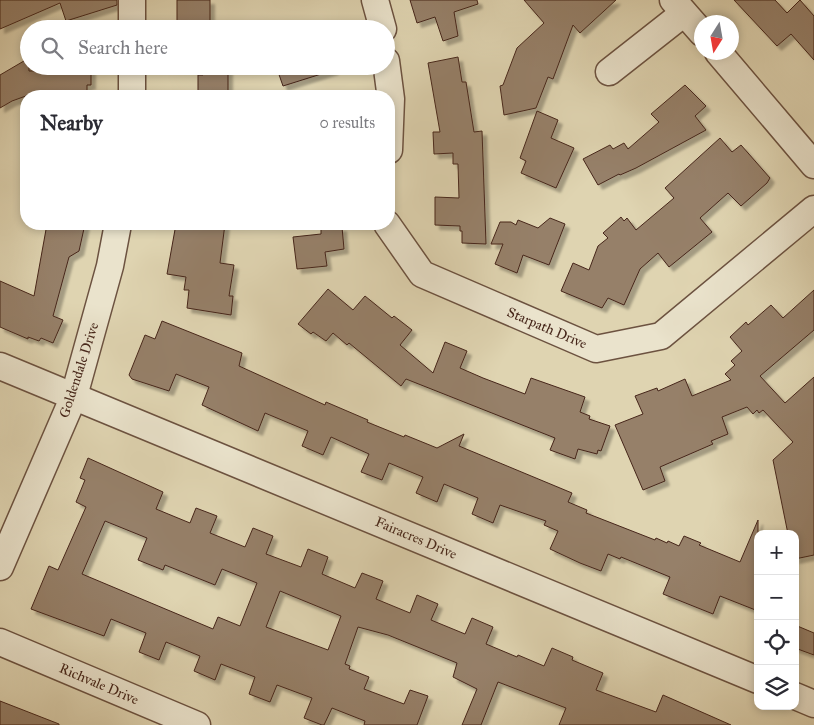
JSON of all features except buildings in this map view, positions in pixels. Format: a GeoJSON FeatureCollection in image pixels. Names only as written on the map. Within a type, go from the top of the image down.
{"type":"FeatureCollection","features":[{"type":"Feature","properties":{"kind":"street"},"geometry":{"type":"LineString","coordinates":[[132,0],[132,20]]}},
{"type":"Feature","properties":{"kind":"street"},"geometry":{"type":"LineString","coordinates":[[375,0],[381,20]]}},
{"type":"Feature","properties":{"kind":"street"},"geometry":{"type":"LineString","coordinates":[[610,72],[678,6],[694,24]]}},
{"type":"Feature","properties":{"kind":"street"},"geometry":{"type":"LineString","coordinates":[[725,60],[814,165]]}},
{"type":"Feature","properties":{"kind":"street"},"geometry":{"type":"LineString","coordinates":[[132,75],[132,90]]}},
{"type":"Feature","properties":{"kind":"street"},"geometry":{"type":"LineString","coordinates":[[387,75],[389,90]]}},
{"type":"Feature","properties":{"kind":"street","name":"Starpath Drive"},"geometry":{"type":"LineString","coordinates":[[391,230],[422,274],[596,349],[661,336],[814,209]]}},
{"type":"Feature","properties":{"kind":"street","name":"Goldendale Drive"},"geometry":{"type":"LineString","coordinates":[[0,567],[74,396],[110,266],[117,230]]}},
{"type":"Feature","properties":{"kind":"street","name":"Fairacres Drive"},"geometry":{"type":"LineString","coordinates":[[0,366],[754,678]]}},
{"type":"Feature","properties":{"kind":"street","name":"Richvale Drive"},"geometry":{"type":"LineString","coordinates":[[0,642],[198,725]]}},
{"type":"Feature","properties":{"kind":"street"},"geometry":{"type":"LineString","coordinates":[[799,698],[814,704]]}}]}
